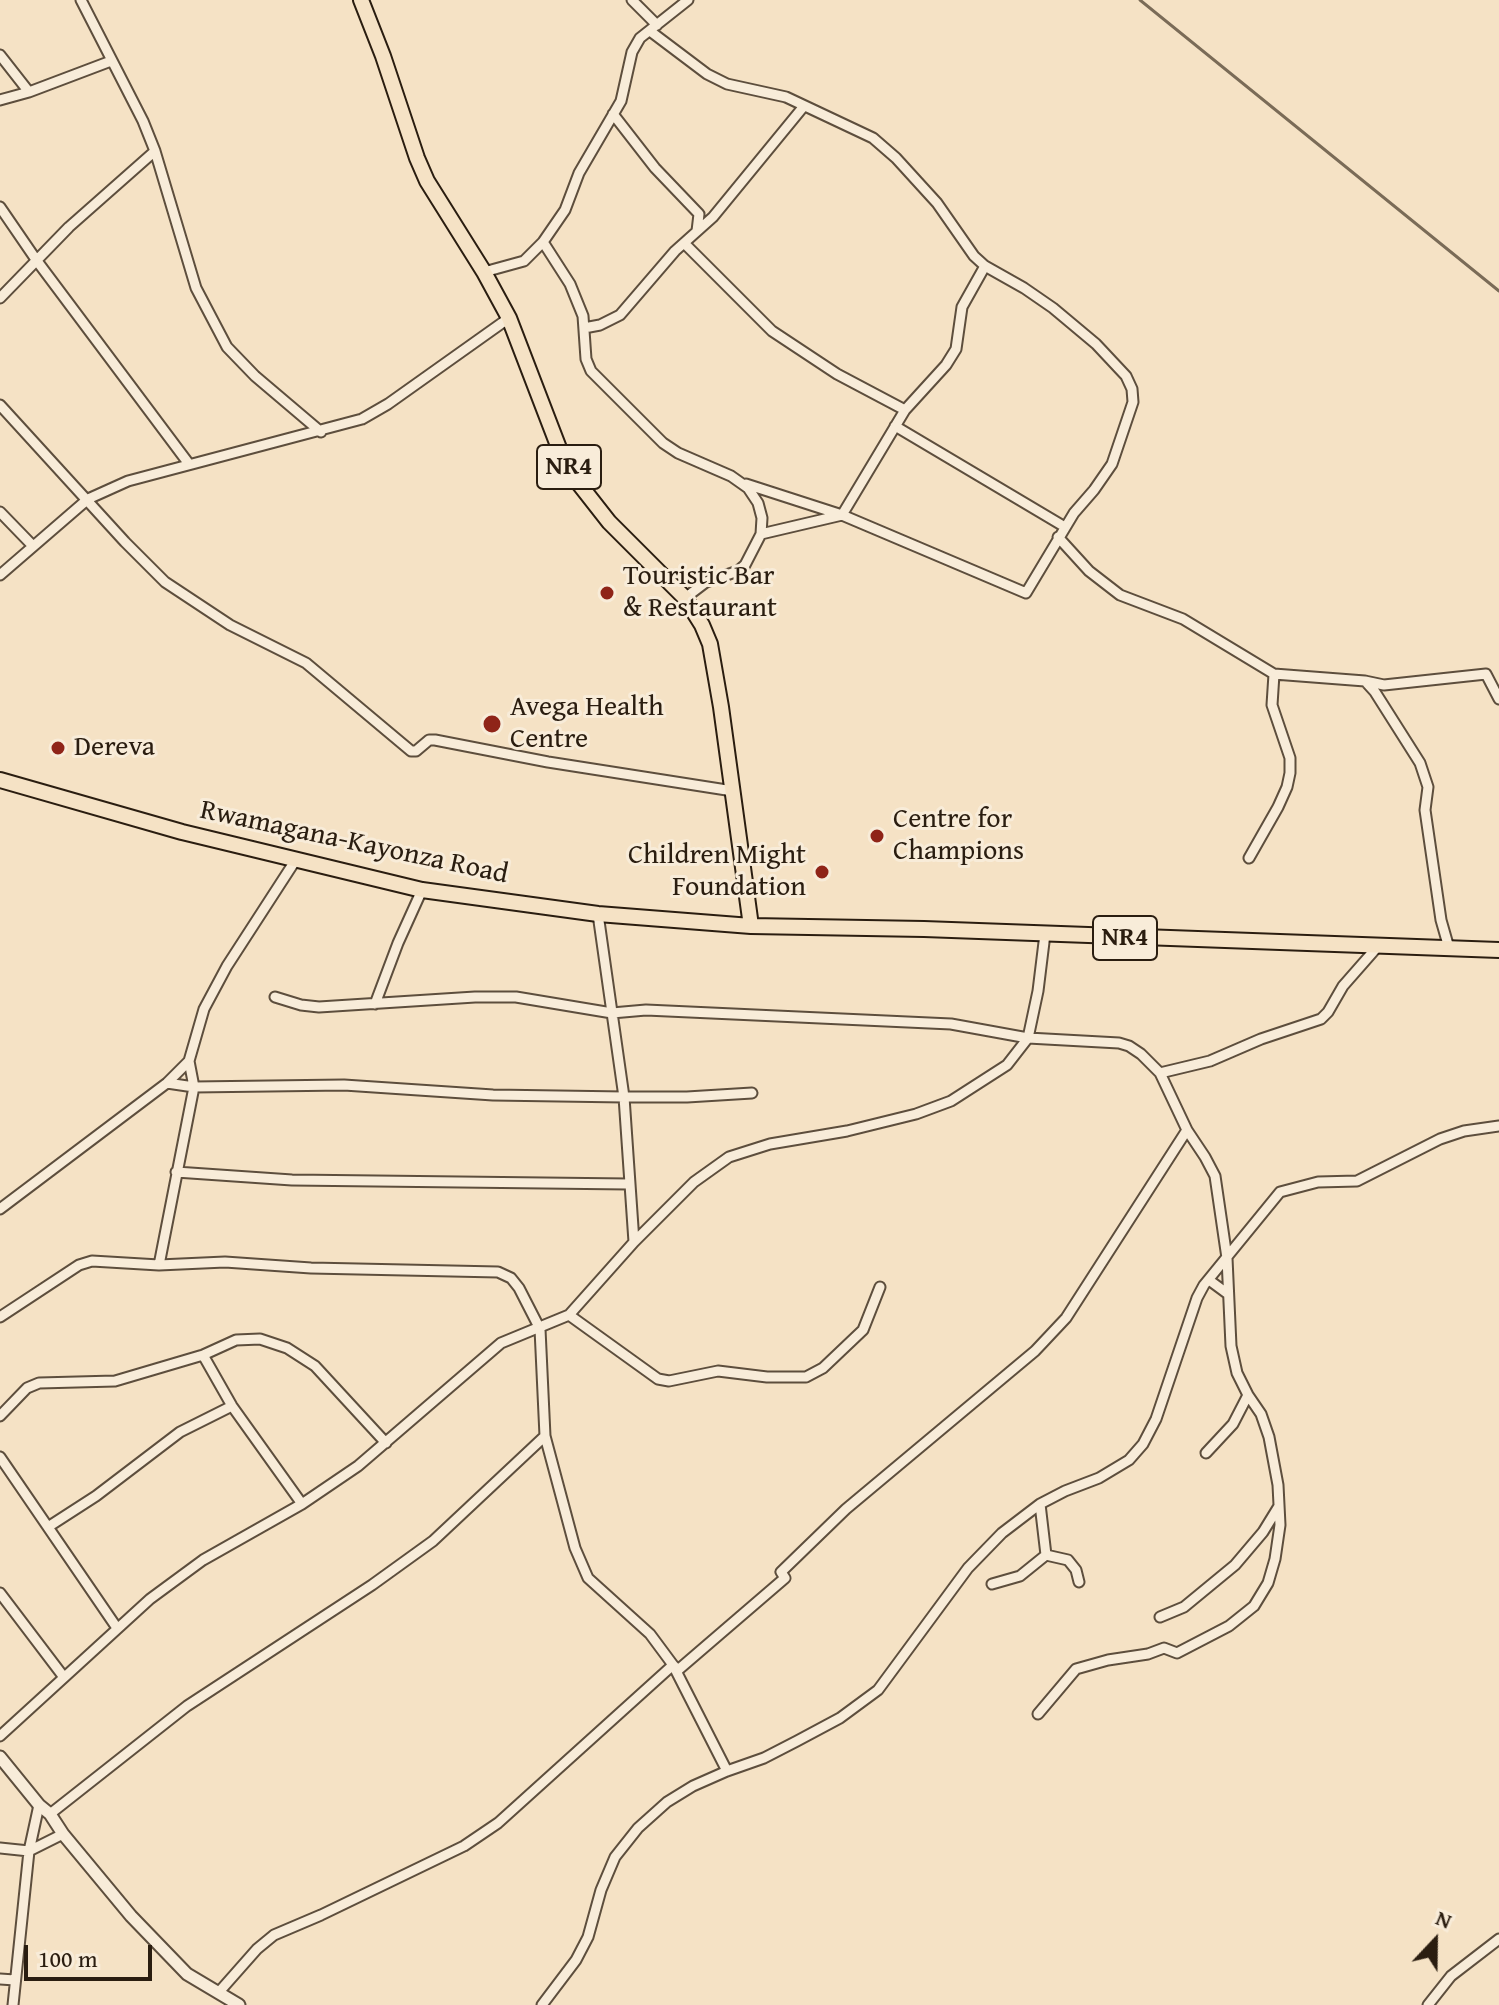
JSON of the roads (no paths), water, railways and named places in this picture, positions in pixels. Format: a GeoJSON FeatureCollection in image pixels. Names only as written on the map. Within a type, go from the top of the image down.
{"type":"FeatureCollection","features":[{"type":"Feature","properties":{"kind":"highway","name":"NR4"},"geometry":{"type":"LineString","coordinates":[[361,0],[427,181],[509,318],[562,456],[580,485],[619,532],[685,598],[702,625],[710,644],[751,926],[1499,950]]}},
{"type":"Feature","properties":{"kind":"highway","name":"Rwamagana-Kayonza Road"},"geometry":{"type":"LineString","coordinates":[[0,780],[295,861],[422,890],[598,914],[751,926]]}},
{"type":"Feature","properties":{"kind":"street"},"geometry":{"type":"LineString","coordinates":[[81,0],[143,121],[196,288],[227,347],[255,376],[321,432]]}},
{"type":"Feature","properties":{"kind":"street"},"geometry":{"type":"LineString","coordinates":[[632,0],[653,28],[717,79],[786,97],[873,138],[937,203],[974,256],[985,266],[1024,288],[1096,344],[1126,376],[1132,389],[1133,402],[1112,464],[1058,537],[1030,589],[1022,593],[842,515],[739,482]]}},
{"type":"Feature","properties":{"kind":"street"},"geometry":{"type":"LineString","coordinates":[[484,272],[524,261],[543,242],[565,210],[579,173],[621,101],[632,52],[640,38],[688,0]]}},
{"type":"Feature","properties":{"kind":"street"},"geometry":{"type":"LineString","coordinates":[[0,55],[29,92]]}},
{"type":"Feature","properties":{"kind":"street"},"geometry":{"type":"LineString","coordinates":[[0,100],[111,61]]}},
{"type":"Feature","properties":{"kind":"street"},"geometry":{"type":"LineString","coordinates":[[584,328],[600,325],[620,315],[684,243],[713,217],[804,106]]}},
{"type":"Feature","properties":{"kind":"street"},"geometry":{"type":"LineString","coordinates":[[613,114],[655,168],[699,214],[697,231]]}},
{"type":"Feature","properties":{"kind":"street"},"geometry":{"type":"LineString","coordinates":[[0,298],[69,227],[155,151]]}},
{"type":"Feature","properties":{"kind":"street"},"geometry":{"type":"LineString","coordinates":[[0,207],[189,464]]}},
{"type":"Feature","properties":{"kind":"street"},"geometry":{"type":"LineString","coordinates":[[543,242],[570,284],[583,316],[586,359],[591,371],[663,443],[678,453],[731,476],[748,488],[758,503],[762,518],[761,534],[745,565],[738,571],[706,582],[685,598]]}},
{"type":"Feature","properties":{"kind":"street"},"geometry":{"type":"LineString","coordinates":[[684,243],[772,331],[837,374],[905,410]]}},
{"type":"Feature","properties":{"kind":"street"},"geometry":{"type":"LineString","coordinates":[[761,534],[842,515],[905,410],[946,365],[956,349],[962,307],[985,266]]}},
{"type":"Feature","properties":{"kind":"street"},"geometry":{"type":"LineString","coordinates":[[0,575],[88,499],[128,481],[362,419],[509,318]]}},
{"type":"Feature","properties":{"kind":"street"},"geometry":{"type":"LineString","coordinates":[[0,405],[165,582],[230,625],[306,663],[411,751],[416,751],[429,740],[435,740],[548,762],[733,791]]}},
{"type":"Feature","properties":{"kind":"street"},"geometry":{"type":"LineString","coordinates":[[895,426],[1065,527]]}},
{"type":"Feature","properties":{"kind":"street"},"geometry":{"type":"LineString","coordinates":[[0,512],[32,545]]}},
{"type":"Feature","properties":{"kind":"street"},"geometry":{"type":"LineString","coordinates":[[1058,537],[1089,571],[1120,595],[1183,619],[1274,674],[1384,685],[1486,674],[1499,699]]}},
{"type":"Feature","properties":{"kind":"street"},"geometry":{"type":"LineString","coordinates":[[1249,858],[1278,807],[1290,773],[1290,758],[1272,705],[1274,674]]}},
{"type":"Feature","properties":{"kind":"street"},"geometry":{"type":"LineString","coordinates":[[1365,681],[1420,763],[1428,787],[1425,810],[1441,920],[1449,948]]}},
{"type":"Feature","properties":{"kind":"street"},"geometry":{"type":"LineString","coordinates":[[159,1265],[194,1087],[189,1061],[204,1009],[227,966],[295,861]]}},
{"type":"Feature","properties":{"kind":"street"},"geometry":{"type":"LineString","coordinates":[[375,1004],[422,890]]}},
{"type":"Feature","properties":{"kind":"street"},"geometry":{"type":"LineString","coordinates":[[598,914],[624,1097],[634,1242]]}},
{"type":"Feature","properties":{"kind":"street"},"geometry":{"type":"LineString","coordinates":[[0,1736],[150,1599],[203,1560],[302,1504],[358,1466],[501,1343],[569,1315],[634,1242],[694,1182],[729,1157],[770,1144],[847,1131],[916,1114],[951,1101],[1007,1065],[1028,1038],[1045,934]]}},
{"type":"Feature","properties":{"kind":"street"},"geometry":{"type":"LineString","coordinates":[[1160,1073],[1210,1061],[1261,1039],[1321,1019],[1343,986],[1379,945]]}},
{"type":"Feature","properties":{"kind":"street"},"geometry":{"type":"LineString","coordinates":[[275,997],[301,1005],[516,997],[612,1013],[646,1010],[951,1024],[1028,1038],[1099,1041],[1129,1046],[1160,1073],[1187,1130],[1215,1176],[1227,1258],[1231,1346],[1237,1373],[1261,1414],[1269,1437],[1280,1525],[1275,1559],[1268,1583],[1254,1606],[1229,1626],[1177,1653],[1164,1648],[1076,1669],[1038,1714]]}},
{"type":"Feature","properties":{"kind":"street"},"geometry":{"type":"LineString","coordinates":[[0,1209],[167,1083],[189,1061]]}},
{"type":"Feature","properties":{"kind":"street"},"geometry":{"type":"LineString","coordinates":[[167,1083],[194,1087],[344,1085],[493,1095],[687,1097],[752,1093]]}},
{"type":"Feature","properties":{"kind":"street"},"geometry":{"type":"LineString","coordinates":[[542,2005],[576,1960],[588,1937],[601,1890],[615,1857],[638,1828],[667,1802],[727,1771],[764,1758],[797,1741],[840,1718],[878,1690],[968,1568],[1002,1533],[1040,1504],[1099,1478],[1129,1460],[1143,1444],[1165,1395],[1197,1298],[1280,1192],[1318,1182],[1357,1181],[1440,1139],[1464,1131],[1499,1126]]}},
{"type":"Feature","properties":{"kind":"street"},"geometry":{"type":"LineString","coordinates":[[0,1317],[79,1265],[92,1261],[159,1265],[225,1262],[311,1268],[498,1272],[511,1278],[540,1329],[545,1436],[575,1548],[588,1578],[650,1634],[678,1670],[785,1578],[781,1572],[846,1509],[1035,1351],[1066,1318],[1187,1130]]}},
{"type":"Feature","properties":{"kind":"street"},"geometry":{"type":"LineString","coordinates":[[176,1172],[292,1180],[628,1184]]}},
{"type":"Feature","properties":{"kind":"street"},"geometry":{"type":"LineString","coordinates":[[1209,1280],[1228,1294]]}},
{"type":"Feature","properties":{"kind":"street"},"geometry":{"type":"LineString","coordinates":[[569,1315],[658,1379],[669,1381],[718,1371],[767,1377],[806,1377],[823,1368],[863,1330],[880,1287]]}},
{"type":"Feature","properties":{"kind":"street"},"geometry":{"type":"LineString","coordinates":[[0,1416],[27,1388],[39,1383],[115,1381],[203,1355],[236,1340],[260,1339],[287,1348],[315,1366],[386,1443]]}},
{"type":"Feature","properties":{"kind":"street"},"geometry":{"type":"LineString","coordinates":[[203,1355],[232,1406],[302,1504]]}},
{"type":"Feature","properties":{"kind":"street"},"geometry":{"type":"LineString","coordinates":[[1206,1453],[1233,1424],[1248,1395]]}},
{"type":"Feature","properties":{"kind":"street"},"geometry":{"type":"LineString","coordinates":[[48,1527],[96,1496],[180,1432],[232,1406]]}},
{"type":"Feature","properties":{"kind":"street"},"geometry":{"type":"LineString","coordinates":[[50,1814],[187,1706],[372,1585],[433,1541],[545,1436]]}},
{"type":"Feature","properties":{"kind":"street"},"geometry":{"type":"LineString","coordinates":[[0,1457],[117,1628]]}},
{"type":"Feature","properties":{"kind":"street"},"geometry":{"type":"LineString","coordinates":[[1040,1504],[1046,1555]]}},
{"type":"Feature","properties":{"kind":"street"},"geometry":{"type":"LineString","coordinates":[[1160,1617],[1184,1607],[1235,1565],[1263,1532],[1279,1506]]}},
{"type":"Feature","properties":{"kind":"street"},"geometry":{"type":"LineString","coordinates":[[1046,1555],[1068,1560],[1076,1570],[1079,1582]]}},
{"type":"Feature","properties":{"kind":"street"},"geometry":{"type":"LineString","coordinates":[[992,1584],[1020,1576],[1046,1555]]}},
{"type":"Feature","properties":{"kind":"street"},"geometry":{"type":"LineString","coordinates":[[0,1593],[63,1676]]}},
{"type":"Feature","properties":{"kind":"street"},"geometry":{"type":"LineString","coordinates":[[673,1665],[727,1771]]}},
{"type":"Feature","properties":{"kind":"street"},"geometry":{"type":"LineString","coordinates":[[219,1992],[257,1949],[274,1935],[464,1846],[498,1823],[673,1665]]}},
{"type":"Feature","properties":{"kind":"street"},"geometry":{"type":"LineString","coordinates":[[0,1757],[131,1916],[187,1974],[239,2005]]}},
{"type":"Feature","properties":{"kind":"street"},"geometry":{"type":"LineString","coordinates":[[13,2005],[29,1851],[39,1805]]}},
{"type":"Feature","properties":{"kind":"street"},"geometry":{"type":"LineString","coordinates":[[0,1848],[29,1851],[63,1834]]}},
{"type":"Feature","properties":{"kind":"street"},"geometry":{"type":"LineString","coordinates":[[1428,2005],[1451,1976],[1499,1939]]}},
{"type":"Feature","properties":{"kind":"street"},"geometry":{"type":"LineString","coordinates":[[0,1979],[15,1980]]}},
{"type":"Feature","properties":{"kind":"waterway"},"geometry":{"type":"LineString","coordinates":[[1140,0],[1499,291]]}},
{"type":"Feature","properties":{"kind":"place","name":"Touristic Bar & Restaurant"},"geometry":{"type":"Point","coordinates":[607,593]}},
{"type":"Feature","properties":{"kind":"place","name":"Avega Health Centre"},"geometry":{"type":"Point","coordinates":[492,724]}},
{"type":"Feature","properties":{"kind":"place","name":"Dereva"},"geometry":{"type":"Point","coordinates":[58,748]}},
{"type":"Feature","properties":{"kind":"place","name":"Centre for Champions"},"geometry":{"type":"Point","coordinates":[877,836]}},
{"type":"Feature","properties":{"kind":"place","name":"Children Might Foundation"},"geometry":{"type":"Point","coordinates":[822,872]}}]}
